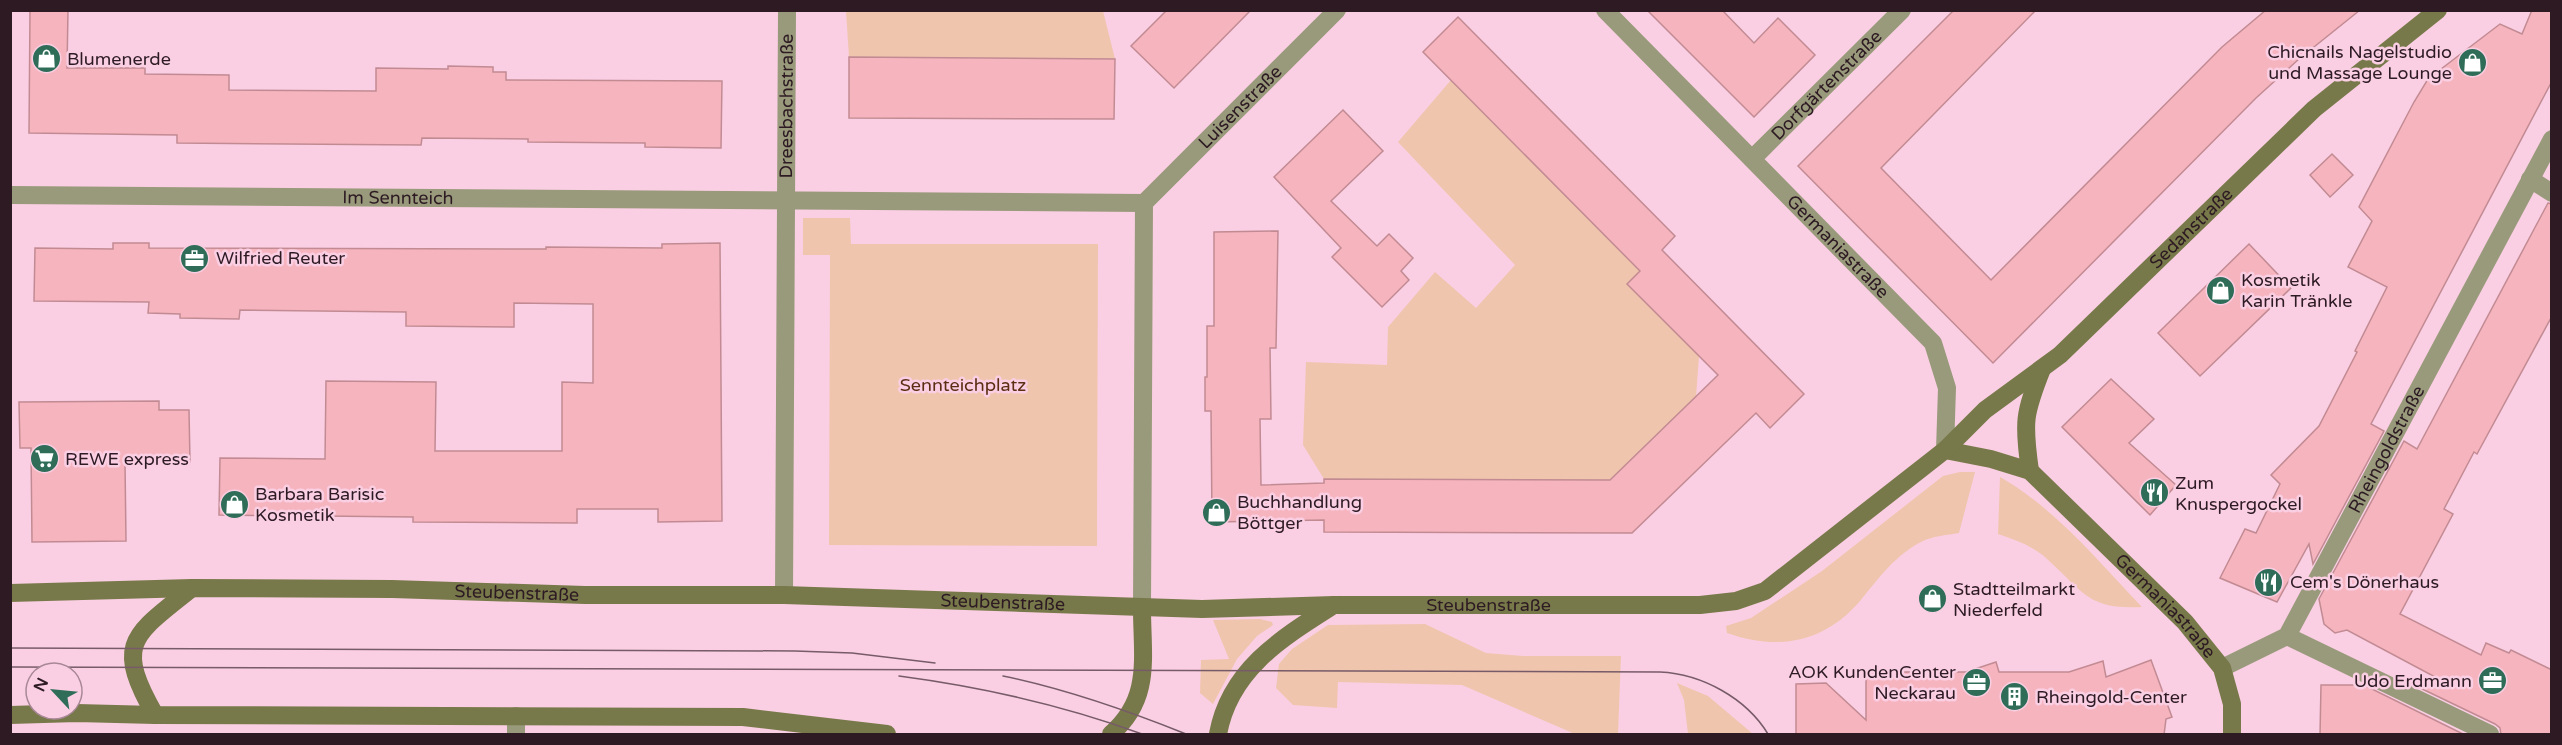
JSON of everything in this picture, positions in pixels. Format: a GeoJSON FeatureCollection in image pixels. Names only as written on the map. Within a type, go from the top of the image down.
{"type":"FeatureCollection","features":[{"type":"Feature","properties":{"kind":"street","name":"Dreesbachstraße"},"geometry":{"type":"LineString","coordinates":[[786,201],[787,10]]}},
{"type":"Feature","properties":{"kind":"street","name":"Luisenstraße"},"geometry":{"type":"LineString","coordinates":[[1144,203],[1337,10]]}},
{"type":"Feature","properties":{"kind":"street","name":"Germaniastraße"},"geometry":{"type":"LineString","coordinates":[[1605,10],[1933,343],[1947,388],[1945,450],[1991,459],[2030,471],[2185,622],[2222,668]]}},
{"type":"Feature","properties":{"kind":"street","name":"Dorfgärtenstraße"},"geometry":{"type":"LineString","coordinates":[[1752,159],[1902,10]]}},
{"type":"Feature","properties":{"kind":"street","name":"Sedanstraße"},"geometry":{"type":"LineString","coordinates":[[1945,450],[1985,410],[2060,355],[2314,108],[2438,10]]}},
{"type":"Feature","properties":{"kind":"street","name":"Rheingoldstraße"},"geometry":{"type":"LineString","coordinates":[[2287,636],[2552,139]]}},
{"type":"Feature","properties":{"kind":"street"},"geometry":{"type":"LineString","coordinates":[[2530,179],[2552,193]]}},
{"type":"Feature","properties":{"kind":"street","name":"Im Sennteich"},"geometry":{"type":"LineString","coordinates":[[10,195],[786,201]]}},
{"type":"Feature","properties":{"kind":"street"},"geometry":{"type":"LineString","coordinates":[[784,595],[786,201],[1144,203],[1141,686],[1131,713],[1111,735]]}},
{"type":"Feature","properties":{"kind":"street"},"geometry":{"type":"LineString","coordinates":[[2030,471],[2024,430],[2027,405],[2042,369]]}},
{"type":"Feature","properties":{"kind":"street","name":"Steubenstraße"},"geometry":{"type":"LineString","coordinates":[[10,593],[192,588],[392,588],[585,595],[784,595],[1202,609],[1334,605],[1700,605],[1736,601],[1765,591],[1945,450]]}},
{"type":"Feature","properties":{"kind":"street"},"geometry":{"type":"LineString","coordinates":[[155,715],[140,689],[133,668],[132,649],[143,630],[192,588]]}},
{"type":"Feature","properties":{"kind":"street"},"geometry":{"type":"LineString","coordinates":[[1218,735],[1221,720],[1231,699],[1249,670],[1270,647],[1334,605]]}},
{"type":"Feature","properties":{"kind":"street"},"geometry":{"type":"LineString","coordinates":[[2232,735],[2232,704],[2222,668],[2287,636],[2490,735]]}},
{"type":"Feature","properties":{"kind":"street"},"geometry":{"type":"LineString","coordinates":[[10,715],[77,713],[743,717],[887,735]]}},
{"type":"Feature","properties":{"kind":"street"},"geometry":{"type":"LineString","coordinates":[[516,716],[516,735]]}},
{"type":"Feature","properties":{"kind":"green space"},"geometry":{"type":"Polygon","coordinates":[[[846,11],[1103,11],[1115,59],[849,57],[846,11]]]}},
{"type":"Feature","properties":{"kind":"green space"},"geometry":{"type":"Polygon","coordinates":[[[1451,80],[1640,271],[1627,284],[1699,356],[1696,397],[1610,481],[1324,479],[1303,445],[1306,362],[1387,365],[1388,327],[1435,272],[1476,308],[1515,265],[1398,142],[1451,80]]]}},
{"type":"Feature","properties":{"kind":"green space","name":"Sennteichplatz"},"geometry":{"type":"Polygon","coordinates":[[[803,218],[850,218],[851,244],[1098,244],[1097,546],[829,545],[830,255],[803,255],[803,218]]]}},
{"type":"Feature","properties":{"kind":"green space"},"geometry":{"type":"Polygon","coordinates":[[[1960,472],[1975,472],[1959,533],[1927,539],[1913,546],[1888,567],[1846,615],[1831,626],[1799,640],[1782,642],[1764,642],[1727,633],[1726,626],[1751,618],[1822,571],[1943,476],[1960,472]]]}},
{"type":"Feature","properties":{"kind":"green space"},"geometry":{"type":"Polygon","coordinates":[[[2000,477],[2040,504],[2058,520],[2142,607],[2124,607],[2097,602],[2078,589],[2036,550],[1998,534],[2000,477]]]}},
{"type":"Feature","properties":{"kind":"green space"},"geometry":{"type":"Polygon","coordinates":[[[1260,619],[1272,622],[1273,625],[1257,636],[1237,659],[1213,704],[1200,693],[1201,660],[1229,659],[1213,620],[1260,619]]]}},
{"type":"Feature","properties":{"kind":"green space"},"geometry":{"type":"Polygon","coordinates":[[[1425,624],[1486,653],[1523,656],[1621,656],[1618,734],[1575,734],[1462,685],[1338,682],[1337,708],[1293,705],[1276,688],[1279,664],[1292,649],[1328,625],[1425,624]]]}},
{"type":"Feature","properties":{"kind":"green space"},"geometry":{"type":"Polygon","coordinates":[[[1677,683],[1708,696],[1753,734],[1688,734],[1684,700],[1677,683]]]}},
{"type":"Feature","properties":{"kind":"building"},"geometry":{"type":"Polygon","coordinates":[[[30,10],[68,10],[67,68],[145,68],[145,74],[229,75],[229,90],[376,91],[376,68],[448,69],[448,66],[493,67],[493,72],[506,72],[506,80],[722,81],[721,148],[645,147],[645,143],[528,142],[528,139],[422,138],[421,145],[177,143],[177,135],[29,133],[30,10]]]}},
{"type":"Feature","properties":{"kind":"building"},"geometry":{"type":"Polygon","coordinates":[[[1167,10],[1251,10],[1174,88],[1131,46],[1167,10]]]}},
{"type":"Feature","properties":{"kind":"building"},"geometry":{"type":"Polygon","coordinates":[[[1647,10],[1722,10],[1754,43],[1778,18],[1815,55],[1754,117],[1647,10]]]}},
{"type":"Feature","properties":{"kind":"building"},"geometry":{"type":"Polygon","coordinates":[[[1954,10],[2036,10],[1881,168],[1991,280],[2222,47],[2266,10],[2360,10],[2299,59],[2256,98],[1993,363],[1798,166],[1954,10]]]}},
{"type":"Feature","properties":{"kind":"building"},"geometry":{"type":"Polygon","coordinates":[[[2532,10],[2552,10],[2552,81],[2371,424],[2384,431],[2313,564],[2309,544],[2277,602],[2220,578],[2245,529],[2256,533],[2280,484],[2271,475],[2319,426],[2387,287],[2348,267],[2372,221],[2359,207],[2414,102],[2428,79],[2500,24],[2522,34],[2532,10]]]}},
{"type":"Feature","properties":{"kind":"building"},"geometry":{"type":"Polygon","coordinates":[[[1458,17],[1675,236],[1662,250],[1804,394],[1770,428],[1756,413],[1632,533],[1324,532],[1324,520],[1212,522],[1211,411],[1205,411],[1205,377],[1207,377],[1207,326],[1214,326],[1214,232],[1278,231],[1276,348],[1270,348],[1271,419],[1260,419],[1261,485],[1324,483],[1324,479],[1610,480],[1718,375],[1627,284],[1640,271],[1423,52],[1458,17]]]}},
{"type":"Feature","properties":{"kind":"building"},"geometry":{"type":"Polygon","coordinates":[[[849,57],[1115,59],[1114,119],[849,118],[849,57]]]}},
{"type":"Feature","properties":{"kind":"building"},"geometry":{"type":"Polygon","coordinates":[[[1343,110],[1383,151],[1331,201],[1377,246],[1389,234],[1413,258],[1401,271],[1409,280],[1382,307],[1332,257],[1341,248],[1274,177],[1343,110]]]}},
{"type":"Feature","properties":{"kind":"building"},"geometry":{"type":"Polygon","coordinates":[[[2332,154],[2353,175],[2330,197],[2310,175],[2332,154]]]}},
{"type":"Feature","properties":{"kind":"building"},"geometry":{"type":"Polygon","coordinates":[[[2548,203],[2552,204],[2552,316],[2477,454],[2474,452],[2444,509],[2453,514],[2400,614],[2481,655],[2486,643],[2509,653],[2511,650],[2552,670],[2552,735],[2501,735],[2500,728],[2495,724],[2416,686],[2452,686],[2347,630],[2335,633],[2324,624],[2319,599],[2404,441],[2417,449],[2548,203]]]}},
{"type":"Feature","properties":{"kind":"building"},"geometry":{"type":"Polygon","coordinates":[[[113,243],[149,243],[149,248],[546,249],[546,247],[662,248],[662,244],[720,243],[722,521],[658,522],[658,509],[577,509],[577,523],[413,522],[413,517],[219,515],[220,458],[325,459],[326,381],[436,382],[435,451],[562,451],[562,382],[593,383],[593,304],[514,303],[514,327],[406,326],[406,312],[240,310],[239,319],[180,318],[180,314],[148,313],[149,302],[34,301],[35,248],[113,249],[113,243]]]}},
{"type":"Feature","properties":{"kind":"building"},"geometry":{"type":"Polygon","coordinates":[[[2249,244],[2291,288],[2200,376],[2158,333],[2249,244]]]}},
{"type":"Feature","properties":{"kind":"building"},"geometry":{"type":"Polygon","coordinates":[[[2111,379],[2154,419],[2129,443],[2176,485],[2150,515],[2062,427],[2111,379]]]}},
{"type":"Feature","properties":{"kind":"building"},"geometry":{"type":"Polygon","coordinates":[[[159,401],[159,410],[189,410],[190,462],[125,462],[126,541],[32,542],[31,448],[20,448],[19,402],[159,401]]]}},
{"type":"Feature","properties":{"kind":"building","name":"Rheingold-Center"},"geometry":{"type":"Polygon","coordinates":[[[2151,660],[2172,717],[2166,719],[2164,735],[1796,735],[1796,684],[1826,683],[1866,720],[1866,672],[1966,672],[1996,662],[1999,672],[2069,672],[2103,661],[2106,677],[2151,660]]]}},
{"type":"Feature","properties":{"kind":"building"},"geometry":{"type":"Polygon","coordinates":[[[2321,685],[2364,685],[2465,735],[2320,735],[2321,685]]]}},
{"type":"Feature","properties":{"kind":"tram line"},"geometry":{"type":"LineString","coordinates":[[10,648],[795,651],[852,653],[935,663]]}},
{"type":"Feature","properties":{"kind":"tram line"},"geometry":{"type":"LineString","coordinates":[[10,667],[1660,672],[1692,677],[1722,690],[1748,709],[1768,734]]}},
{"type":"Feature","properties":{"kind":"tram line"},"geometry":{"type":"LineString","coordinates":[[899,676],[1022,698],[1082,714],[1142,734]]}},
{"type":"Feature","properties":{"kind":"tram line"},"geometry":{"type":"LineString","coordinates":[[1003,676],[1096,701],[1186,734]]}},
{"type":"Feature","properties":{"kind":"place","name":"Blumenerde"},"geometry":{"type":"Point","coordinates":[46,59]}},
{"type":"Feature","properties":{"kind":"place","name":"Chicnails Nagelstudio und Massage Lounge"},"geometry":{"type":"Point","coordinates":[2473,62]}},
{"type":"Feature","properties":{"kind":"place","name":"Wilfried Reuter"},"geometry":{"type":"Point","coordinates":[195,258]}},
{"type":"Feature","properties":{"kind":"place","name":"Kosmetik Karin Tränkle"},"geometry":{"type":"Point","coordinates":[2220,290]}},
{"type":"Feature","properties":{"kind":"place","name":"REWE express"},"geometry":{"type":"Point","coordinates":[44,459]}},
{"type":"Feature","properties":{"kind":"place","name":"Zum Knuspergockel"},"geometry":{"type":"Point","coordinates":[2154,493]}},
{"type":"Feature","properties":{"kind":"place","name":"Barbara Barisic Kosmetik"},"geometry":{"type":"Point","coordinates":[234,504]}},
{"type":"Feature","properties":{"kind":"place","name":"Buchhandlung Böttger"},"geometry":{"type":"Point","coordinates":[1216,512]}},
{"type":"Feature","properties":{"kind":"place","name":"Cem's Dönerhaus"},"geometry":{"type":"Point","coordinates":[2269,582]}},
{"type":"Feature","properties":{"kind":"place","name":"Stadtteilmarkt Niederfeld"},"geometry":{"type":"Point","coordinates":[1932,599]}},
{"type":"Feature","properties":{"kind":"place","name":"Udo Erdmann"},"geometry":{"type":"Point","coordinates":[2493,681]}},
{"type":"Feature","properties":{"kind":"place","name":"AOK KundenCenter Neckarau"},"geometry":{"type":"Point","coordinates":[1977,682]}},
{"type":"Feature","properties":{"kind":"place","name":"Rheingold-Center"},"geometry":{"type":"Point","coordinates":[2015,697]}}]}
